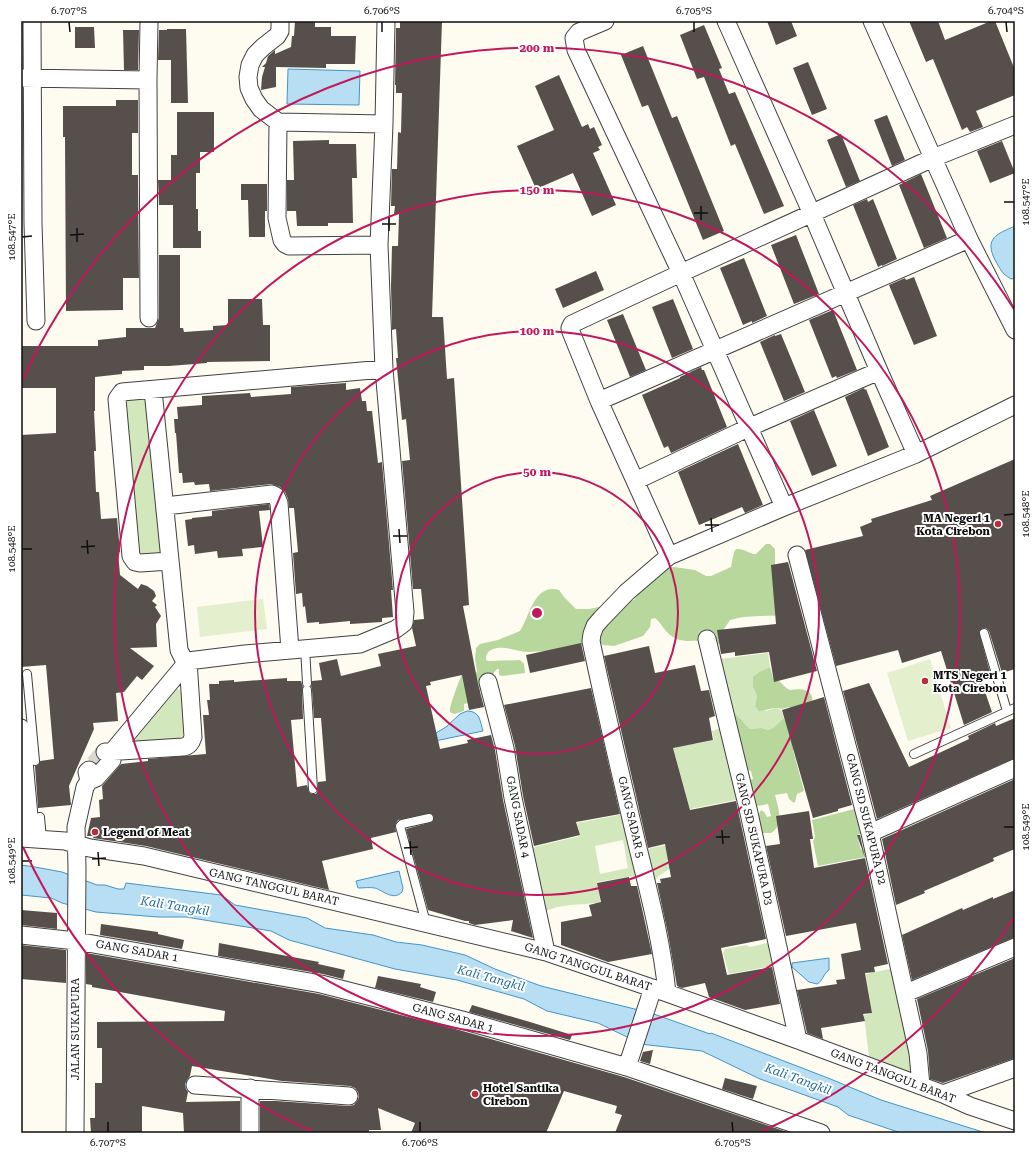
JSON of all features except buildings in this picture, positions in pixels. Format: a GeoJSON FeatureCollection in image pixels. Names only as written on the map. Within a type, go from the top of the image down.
{"type":"FeatureCollection","features":[{"type":"Feature","properties":{"kind":"street"},"geometry":{"type":"LineString","coordinates":[[32,21],[26,78],[36,321]]}},
{"type":"Feature","properties":{"kind":"street"},"geometry":{"type":"LineString","coordinates":[[149,21],[149,318]]}},
{"type":"Feature","properties":{"kind":"street"},"geometry":{"type":"LineString","coordinates":[[280,21],[280,31],[277,36],[255,55],[250,65],[248,77],[249,88],[261,109],[278,122],[384,124]]}},
{"type":"Feature","properties":{"kind":"street"},"geometry":{"type":"LineString","coordinates":[[153,390],[179,650],[183,658],[188,661],[245,654],[360,644],[396,629],[404,623],[404,604],[384,369],[379,245],[384,124],[386,21]]}},
{"type":"Feature","properties":{"kind":"street"},"geometry":{"type":"LineString","coordinates":[[605,21],[579,32],[574,38],[576,50],[681,273],[784,507]]}},
{"type":"Feature","properties":{"kind":"street"},"geometry":{"type":"LineString","coordinates":[[726,21],[812,214],[916,454]]}},
{"type":"Feature","properties":{"kind":"street"},"geometry":{"type":"LineString","coordinates":[[872,21],[969,239],[1015,330]]}},
{"type":"Feature","properties":{"kind":"street"},"geometry":{"type":"LineString","coordinates":[[26,78],[148,80]]}},
{"type":"Feature","properties":{"kind":"street"},"geometry":{"type":"LineString","coordinates":[[278,122],[277,218],[282,240],[285,244],[289,246],[379,245]]}},
{"type":"Feature","properties":{"kind":"street"},"geometry":{"type":"LineString","coordinates":[[1015,125],[933,158],[572,324],[570,328],[599,401],[669,556],[784,507],[916,454],[1015,405]]}},
{"type":"Feature","properties":{"kind":"street"},"geometry":{"type":"LineString","coordinates":[[599,401],[969,239]]}},
{"type":"Feature","properties":{"kind":"street"},"geometry":{"type":"LineString","coordinates":[[170,561],[140,563],[135,562],[131,556],[117,400],[122,392],[384,369]]}},
{"type":"Feature","properties":{"kind":"street"},"geometry":{"type":"LineString","coordinates":[[635,481],[750,427],[879,371]]}},
{"type":"Feature","properties":{"kind":"street"},"geometry":{"type":"LineString","coordinates":[[165,506],[272,494],[276,496],[279,503],[298,649]]}},
{"type":"Feature","properties":{"kind":"street","name":"GANG SD SUKAPURA D2"},"geometry":{"type":"LineString","coordinates":[[797,555],[870,833],[906,993],[918,1053],[922,1086]]}},
{"type":"Feature","properties":{"kind":"street","name":"GANG SADAR 5"},"geometry":{"type":"LineString","coordinates":[[657,993],[666,976],[656,922],[607,717],[591,642],[595,626],[601,619],[627,592],[669,556]]}},
{"type":"Feature","properties":{"kind":"street","name":"GANG SD SUKAPURA D3"},"geometry":{"type":"LineString","coordinates":[[707,639],[749,813],[798,1040]]}},
{"type":"Feature","properties":{"kind":"street"},"geometry":{"type":"LineString","coordinates":[[103,756],[188,661]]}},
{"type":"Feature","properties":{"kind":"street"},"geometry":{"type":"LineString","coordinates":[[103,756],[183,747],[187,746],[191,742],[193,737],[188,661]]}},
{"type":"Feature","properties":{"kind":"street","name":"GANG SADAR 4"},"geometry":{"type":"LineString","coordinates":[[488,682],[506,753],[513,798],[546,952]]}},
{"type":"Feature","properties":{"kind":"street"},"geometry":{"type":"LineString","coordinates":[[21,728],[31,838]]}},
{"type":"Feature","properties":{"kind":"street","name":"JALAN SUKAPURA"},"geometry":{"type":"LineString","coordinates":[[75,1133],[76,827],[79,811],[89,780],[96,778],[112,760],[103,756]]}},
{"type":"Feature","properties":{"kind":"street"},"geometry":{"type":"LineString","coordinates":[[870,833],[1015,768]]}},
{"type":"Feature","properties":{"kind":"street","name":"GANG TANGGUL BARAT"},"geometry":{"type":"LineString","coordinates":[[31,838],[65,841],[90,848],[144,856],[546,952],[657,993],[798,1040],[943,1094],[970,1106],[1015,1121]]}},
{"type":"Feature","properties":{"kind":"street","name":"GANG SADAR 1"},"geometry":{"type":"LineString","coordinates":[[21,935],[76,933],[321,984],[628,1063],[818,1132]]}},
{"type":"Feature","properties":{"kind":"street"},"geometry":{"type":"LineString","coordinates":[[906,993],[1015,947]]}},
{"type":"Feature","properties":{"kind":"street"},"geometry":{"type":"LineString","coordinates":[[628,1063],[657,993]]}},
{"type":"Feature","properties":{"kind":"street"},"geometry":{"type":"LineString","coordinates":[[943,1094],[1015,1068]]}},
{"type":"Feature","properties":{"kind":"street"},"geometry":{"type":"LineString","coordinates":[[195,1085],[349,1096]]}},
{"type":"Feature","properties":{"kind":"street"},"geometry":{"type":"LineString","coordinates":[[250,1088],[250,1133]]}},
{"type":"Feature","properties":{"kind":"lane"},"geometry":{"type":"LineString","coordinates":[[914,754],[1011,710],[984,633]]}},
{"type":"Feature","properties":{"kind":"lane"},"geometry":{"type":"LineString","coordinates":[[298,649],[307,686],[313,789]]}},
{"type":"Feature","properties":{"kind":"lane"},"geometry":{"type":"LineString","coordinates":[[28,674],[35,761]]}},
{"type":"Feature","properties":{"kind":"lane"},"geometry":{"type":"LineString","coordinates":[[31,838],[40,818]]}},
{"type":"Feature","properties":{"kind":"lane"},"geometry":{"type":"LineString","coordinates":[[426,923],[400,826],[402,824],[429,818]]}},
{"type":"Feature","properties":{"kind":"green space"},"geometry":{"type":"Polygon","coordinates":[[[142,398],[147,402],[160,554],[142,555],[139,553],[125,400],[142,398]]]}},
{"type":"Feature","properties":{"kind":"green space"},"geometry":{"type":"Polygon","coordinates":[[[766,544],[770,544],[775,549],[775,573],[785,615],[751,616],[730,620],[724,629],[719,644],[706,641],[679,640],[670,635],[655,618],[651,619],[650,627],[643,636],[614,646],[603,645],[596,641],[571,647],[538,652],[524,652],[505,648],[496,648],[489,652],[486,660],[520,660],[524,664],[525,673],[502,676],[499,675],[499,669],[497,669],[485,680],[480,692],[473,702],[464,704],[464,711],[454,714],[450,712],[453,698],[463,671],[477,672],[475,659],[476,648],[480,644],[498,640],[520,631],[534,602],[544,591],[551,589],[559,590],[576,609],[589,609],[634,600],[639,593],[667,568],[674,567],[695,570],[706,576],[711,576],[731,567],[736,549],[742,549],[756,554],[766,544]]]}},
{"type":"Feature","properties":{"kind":"green space"},"geometry":{"type":"Polygon","coordinates":[[[263,599],[267,629],[200,637],[197,607],[263,599]]]}},
{"type":"Feature","properties":{"kind":"green space"},"geometry":{"type":"Polygon","coordinates":[[[768,653],[770,667],[761,671],[753,687],[757,696],[755,706],[766,711],[775,708],[781,710],[784,718],[769,730],[761,728],[750,729],[737,715],[732,712],[720,659],[768,653]]]}},
{"type":"Feature","properties":{"kind":"green space"},"geometry":{"type":"Polygon","coordinates":[[[930,659],[951,728],[908,741],[887,673],[930,659]]]}},
{"type":"Feature","properties":{"kind":"green space"},"geometry":{"type":"Polygon","coordinates":[[[770,667],[773,678],[790,690],[798,689],[809,692],[812,698],[812,703],[791,710],[789,707],[759,711],[755,706],[757,696],[753,687],[753,677],[770,667]]]}},
{"type":"Feature","properties":{"kind":"green space"},"geometry":{"type":"Polygon","coordinates":[[[177,689],[180,690],[181,693],[184,733],[182,738],[133,742],[177,689]]]}},
{"type":"Feature","properties":{"kind":"green space"},"geometry":{"type":"Polygon","coordinates":[[[732,712],[737,715],[750,729],[761,728],[769,730],[784,718],[787,726],[792,729],[831,723],[834,727],[830,739],[793,750],[804,791],[797,794],[794,803],[789,799],[787,793],[775,795],[779,810],[779,820],[778,825],[771,833],[763,833],[757,827],[757,818],[761,810],[767,817],[771,816],[768,804],[753,807],[747,781],[753,779],[751,771],[745,769],[732,712]]]}},
{"type":"Feature","properties":{"kind":"green space"},"geometry":{"type":"Polygon","coordinates":[[[691,724],[695,744],[714,740],[712,731],[724,727],[741,799],[690,809],[668,729],[691,724]]]}},
{"type":"Feature","properties":{"kind":"green space"},"geometry":{"type":"Polygon","coordinates":[[[858,808],[866,831],[857,835],[861,850],[870,847],[871,856],[818,866],[813,841],[815,837],[812,820],[858,808]]]}},
{"type":"Feature","properties":{"kind":"green space"},"geometry":{"type":"Polygon","coordinates":[[[624,814],[640,875],[597,882],[602,912],[597,913],[595,903],[562,906],[544,912],[530,848],[580,836],[577,823],[624,814]],[[623,840],[595,846],[600,874],[628,868],[623,840]]]}},
{"type":"Feature","properties":{"kind":"green space"},"geometry":{"type":"Polygon","coordinates":[[[696,839],[701,863],[669,869],[650,885],[642,850],[696,839]]]}},
{"type":"Feature","properties":{"kind":"green space"},"geometry":{"type":"Polygon","coordinates":[[[767,943],[778,965],[729,974],[723,953],[725,949],[746,945],[750,947],[767,943]]]}},
{"type":"Feature","properties":{"kind":"green space"},"geometry":{"type":"Polygon","coordinates":[[[894,968],[914,1074],[869,1057],[864,1015],[872,1013],[866,974],[894,968]]]}},
{"type":"Feature","properties":{"kind":"water"},"geometry":{"type":"Polygon","coordinates":[[[288,69],[360,71],[359,105],[287,104],[288,69]]]}},
{"type":"Feature","properties":{"kind":"water"},"geometry":{"type":"Polygon","coordinates":[[[1015,226],[1015,278],[1011,279],[1000,269],[992,253],[991,247],[994,238],[998,234],[1015,226]]]}},
{"type":"Feature","properties":{"kind":"water"},"geometry":{"type":"Polygon","coordinates":[[[467,711],[475,713],[479,717],[483,731],[416,745],[446,727],[460,714],[467,711]]]}},
{"type":"Feature","properties":{"kind":"water","name":"Kali Tangkil"},"geometry":{"type":"Polygon","coordinates":[[[21,865],[62,872],[97,885],[105,885],[118,889],[124,889],[126,883],[221,895],[235,905],[307,918],[325,928],[373,935],[396,942],[422,945],[465,955],[495,969],[541,986],[651,1013],[710,1034],[711,1033],[881,1100],[986,1133],[901,1133],[848,1115],[838,1107],[760,1079],[702,1051],[640,1044],[598,1023],[547,1011],[524,999],[457,980],[395,969],[289,940],[271,931],[186,917],[158,917],[96,912],[62,903],[51,898],[21,895],[21,865]]]}},
{"type":"Feature","properties":{"kind":"water"},"geometry":{"type":"Polygon","coordinates":[[[399,871],[403,888],[399,895],[395,896],[388,894],[375,888],[358,888],[356,881],[399,871]]]}},
{"type":"Feature","properties":{"kind":"water"},"geometry":{"type":"Polygon","coordinates":[[[829,958],[829,970],[817,984],[809,982],[792,967],[792,963],[829,958]]]}},
{"type":"Feature","properties":{"kind":"tunnel"},"geometry":{"type":"LineString","coordinates":[[94,764],[103,753]]}},
{"type":"Feature","properties":{"kind":"place","name":"MA Negeri 1 Kota Cirebon"},"geometry":{"type":"Point","coordinates":[998,524]}},
{"type":"Feature","properties":{"kind":"place","name":"MTS Negeri 1 Kota Cirebon"},"geometry":{"type":"Point","coordinates":[925,681]}},
{"type":"Feature","properties":{"kind":"place","name":"Legend of Meat"},"geometry":{"type":"Point","coordinates":[95,832]}},
{"type":"Feature","properties":{"kind":"place","name":"Hotel Santika Cirebon"},"geometry":{"type":"Point","coordinates":[475,1094]}}]}
